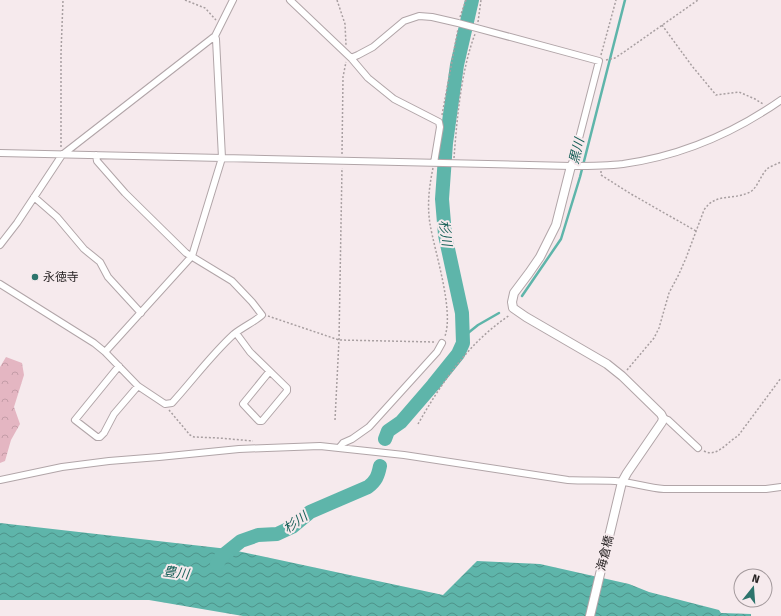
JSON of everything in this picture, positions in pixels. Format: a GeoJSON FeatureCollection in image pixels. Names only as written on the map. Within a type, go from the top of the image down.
{"type":"FeatureCollection","features":[{"type":"Feature","properties":{"kind":"street"},"geometry":{"type":"LineString","coordinates":[[0,244],[17,223],[62,155],[215,36],[220,23],[233,0]]}},
{"type":"Feature","properties":{"kind":"street"},"geometry":{"type":"LineString","coordinates":[[290,0],[344,51],[368,78],[394,99],[439,122],[440,127],[436,163]]}},
{"type":"Feature","properties":{"kind":"street"},"geometry":{"type":"LineString","coordinates":[[351,58],[373,47],[404,21],[409,18],[419,16],[432,17],[460,23],[602,61],[574,166],[559,215],[550,238],[529,274],[514,293],[512,302],[513,308],[563,340],[607,364],[622,376],[661,414],[663,418],[668,420],[698,448]]}},
{"type":"Feature","properties":{"kind":"street"},"geometry":{"type":"LineString","coordinates":[[105,352],[192,256],[222,158],[215,36]]}},
{"type":"Feature","properties":{"kind":"street"},"geometry":{"type":"LineString","coordinates":[[0,153],[574,166],[623,164],[655,158],[687,149],[741,126],[781,100]]}},
{"type":"Feature","properties":{"kind":"street"},"geometry":{"type":"LineString","coordinates":[[0,284],[94,343],[105,352],[138,386],[165,404],[172,403],[214,354],[236,333],[262,315],[232,281],[186,253],[125,193],[97,161],[96,155]]}},
{"type":"Feature","properties":{"kind":"street"},"geometry":{"type":"LineString","coordinates":[[34,198],[57,217],[81,246],[100,262],[108,277],[141,313]]}},
{"type":"Feature","properties":{"kind":"street"},"geometry":{"type":"LineString","coordinates":[[236,333],[250,352],[286,388],[287,391],[262,422],[259,421],[243,404],[269,372]]}},
{"type":"Feature","properties":{"kind":"street"},"geometry":{"type":"LineString","coordinates":[[339,448],[343,443],[352,439],[369,427],[432,357],[442,343]]}},
{"type":"Feature","properties":{"kind":"street"},"geometry":{"type":"LineString","coordinates":[[119,366],[75,420],[97,437],[100,437],[104,433],[114,414],[138,386]]}},
{"type":"Feature","properties":{"kind":"street","name":"海倉橋"},"geometry":{"type":"LineString","coordinates":[[590,616],[621,486],[627,473],[662,422],[663,418]]}},
{"type":"Feature","properties":{"kind":"street"},"geometry":{"type":"LineString","coordinates":[[0,480],[62,467],[109,461],[239,449],[320,446],[404,455],[568,480],[621,486],[664,489],[781,487]]}},
{"type":"Feature","properties":{"kind":"path"},"geometry":{"type":"LineString","coordinates":[[62,155],[61,60],[63,0]]}},
{"type":"Feature","properties":{"kind":"path"},"geometry":{"type":"LineString","coordinates":[[185,0],[205,8],[220,23]]}},
{"type":"Feature","properties":{"kind":"path"},"geometry":{"type":"LineString","coordinates":[[337,0],[345,24],[346,44],[344,51]]}},
{"type":"Feature","properties":{"kind":"path"},"geometry":{"type":"LineString","coordinates":[[439,122],[442,118],[460,23],[466,0]]}},
{"type":"Feature","properties":{"kind":"path"},"geometry":{"type":"LineString","coordinates":[[455,163],[454,158],[457,122],[471,44],[476,28],[481,0]]}},
{"type":"Feature","properties":{"kind":"path"},"geometry":{"type":"LineString","coordinates":[[616,0],[602,61],[616,58],[698,0]]}},
{"type":"Feature","properties":{"kind":"path"},"geometry":{"type":"LineString","coordinates":[[662,25],[692,66],[716,95],[739,92],[755,99],[768,109]]}},
{"type":"Feature","properties":{"kind":"path"},"geometry":{"type":"LineString","coordinates":[[335,420],[339,340],[343,77],[346,62],[351,58]]}},
{"type":"Feature","properties":{"kind":"path"},"geometry":{"type":"LineString","coordinates":[[622,376],[654,338],[659,328],[669,293],[679,274],[704,210],[708,204],[714,200],[743,196],[751,193],[768,169],[781,162]]}},
{"type":"Feature","properties":{"kind":"path"},"geometry":{"type":"LineString","coordinates":[[262,315],[339,340],[442,343],[447,330],[447,313],[445,296],[430,224],[428,205],[430,181],[436,163]]}},
{"type":"Feature","properties":{"kind":"path"},"geometry":{"type":"LineString","coordinates":[[600,165],[601,175],[696,231]]}},
{"type":"Feature","properties":{"kind":"path"},"geometry":{"type":"LineString","coordinates":[[418,424],[434,395],[461,358],[485,334],[517,311]]}},
{"type":"Feature","properties":{"kind":"path"},"geometry":{"type":"LineString","coordinates":[[698,448],[708,453],[715,453],[721,450],[730,440],[738,436],[781,378]]}},
{"type":"Feature","properties":{"kind":"path"},"geometry":{"type":"LineString","coordinates":[[169,404],[170,413],[190,435],[194,437],[253,441]]}},
{"type":"Feature","properties":{"kind":"green space"},"geometry":{"type":"Polygon","coordinates":[[[6,357],[22,363],[24,375],[14,407],[20,424],[11,440],[5,461],[0,463],[0,367],[6,357]]]}},
{"type":"Feature","properties":{"kind":"water","name":"豊川"},"geometry":{"type":"Polygon","coordinates":[[[0,523],[228,549],[443,595],[477,561],[540,564],[629,584],[649,592],[719,610],[721,613],[751,614],[751,616],[243,616],[149,600],[0,600],[0,523]]]}},
{"type":"Feature","properties":{"kind":"waterway","name":"杉川"},"geometry":{"type":"LineString","coordinates":[[385,439],[388,431],[401,422],[433,385],[458,354],[463,343],[462,313],[445,235],[442,199],[446,143],[457,65],[472,0]]}},
{"type":"Feature","properties":{"kind":"waterway","name":"黒川"},"geometry":{"type":"LineString","coordinates":[[522,296],[561,239],[580,177],[625,0]]}},
{"type":"Feature","properties":{"kind":"waterway","name":"黒川"},"geometry":{"type":"LineString","coordinates":[[463,337],[478,325],[499,313]]}},
{"type":"Feature","properties":{"kind":"waterway","name":"杉川"},"geometry":{"type":"LineString","coordinates":[[217,564],[221,557],[241,541],[258,535],[277,534],[292,527],[310,512],[368,487],[376,478],[380,466]]}},
{"type":"Feature","properties":{"kind":"place","name":"永徳寺"},"geometry":{"type":"Point","coordinates":[35,277]}}]}
